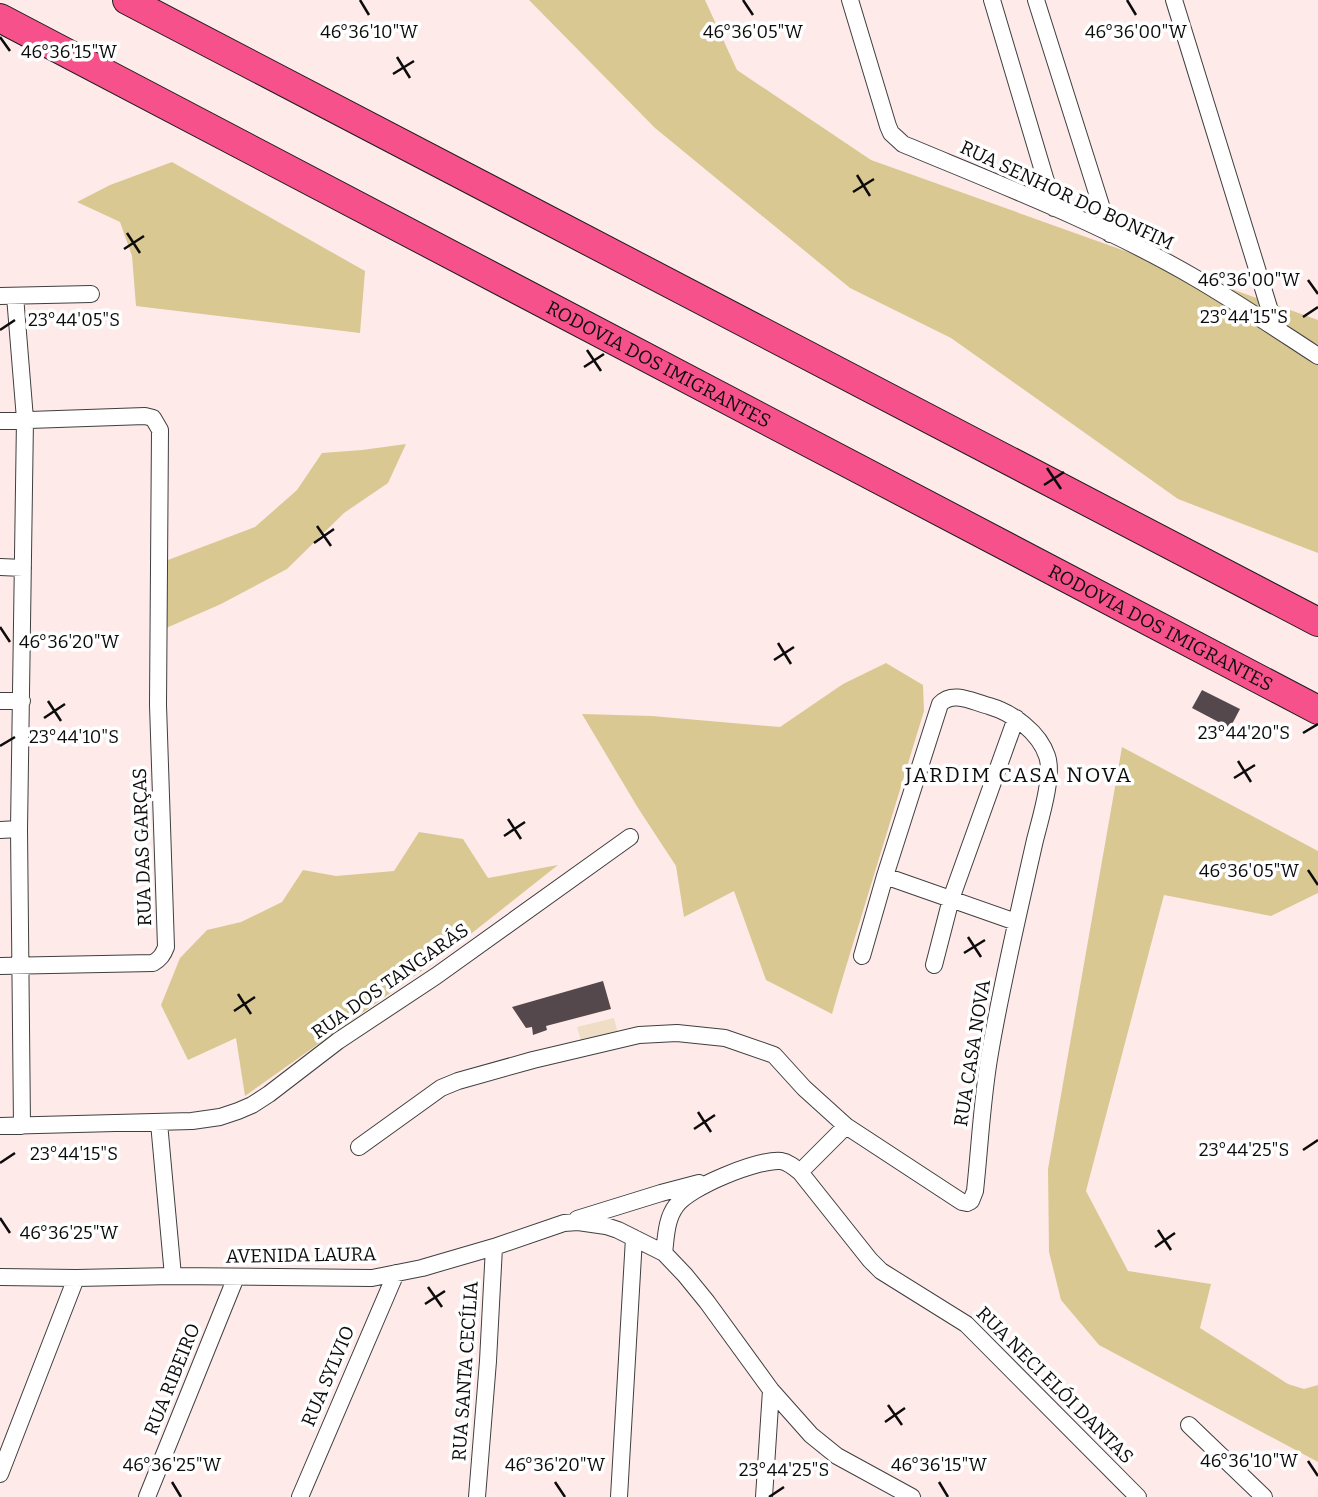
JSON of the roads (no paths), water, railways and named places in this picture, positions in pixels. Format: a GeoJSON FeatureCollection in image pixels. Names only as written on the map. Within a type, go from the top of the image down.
{"type":"FeatureCollection","features":[{"type":"Feature","properties":{"kind":"highway"},"geometry":{"type":"LineString","coordinates":[[127,0],[1318,622]]}},
{"type":"Feature","properties":{"kind":"highway","name":"RODOVIA DOS IMIGRANTES"},"geometry":{"type":"LineString","coordinates":[[0,18],[1318,710]]}},
{"type":"Feature","properties":{"kind":"street","name":"RUA SENHOR DO BONFIM"},"geometry":{"type":"LineString","coordinates":[[850,0],[888,126],[903,144],[1110,234],[1196,278],[1318,356]]}},
{"type":"Feature","properties":{"kind":"street"},"geometry":{"type":"LineString","coordinates":[[992,0],[1054,208]]}},
{"type":"Feature","properties":{"kind":"street"},"geometry":{"type":"LineString","coordinates":[[1036,0],[1110,234]]}},
{"type":"Feature","properties":{"kind":"street"},"geometry":{"type":"LineString","coordinates":[[1174,0],[1275,327]]}},
{"type":"Feature","properties":{"kind":"street"},"geometry":{"type":"LineString","coordinates":[[22,1126],[19,830],[25,419],[8,296],[91,294]]}},
{"type":"Feature","properties":{"kind":"street","name":"RUA DAS GARÇAS"},"geometry":{"type":"LineString","coordinates":[[20,966],[153,963],[166,947],[158,705],[160,430],[153,418],[145,416],[25,419]]}},
{"type":"Feature","properties":{"kind":"street"},"geometry":{"type":"LineString","coordinates":[[0,421],[25,419]]}},
{"type":"Feature","properties":{"kind":"street"},"geometry":{"type":"LineString","coordinates":[[0,567],[23,568]]}},
{"type":"Feature","properties":{"kind":"street","name":"RUA CASA NOVA"},"geometry":{"type":"LineString","coordinates":[[846,1126],[962,1202],[971,1201],[975,1191],[989,1055],[1045,797],[1049,767],[1042,745],[1016,718],[1001,709],[954,696],[944,699],[940,704],[862,956]]}},
{"type":"Feature","properties":{"kind":"street"},"geometry":{"type":"LineString","coordinates":[[0,701],[22,701]]}},
{"type":"Feature","properties":{"kind":"street"},"geometry":{"type":"LineString","coordinates":[[934,965],[951,899],[1016,718]]}},
{"type":"Feature","properties":{"kind":"street"},"geometry":{"type":"LineString","coordinates":[[0,830],[19,830]]}},
{"type":"Feature","properties":{"kind":"street","name":"RUA DOS TANGARÁS"},"geometry":{"type":"LineString","coordinates":[[0,1126],[192,1121],[220,1116],[252,1105],[338,1041],[416,990],[630,837]]}},
{"type":"Feature","properties":{"kind":"street"},"geometry":{"type":"LineString","coordinates":[[885,876],[1016,922]]}},
{"type":"Feature","properties":{"kind":"street"},"geometry":{"type":"LineString","coordinates":[[0,966],[20,966]]}},
{"type":"Feature","properties":{"kind":"street"},"geometry":{"type":"LineString","coordinates":[[359,1147],[441,1088],[458,1081],[639,1035],[677,1033],[725,1038],[774,1055],[804,1088],[846,1126],[795,1168],[780,1161],[766,1163],[564,1223]]}},
{"type":"Feature","properties":{"kind":"street"},"geometry":{"type":"LineString","coordinates":[[159,1123],[173,1276]]}},
{"type":"Feature","properties":{"kind":"street","name":"RUA NECI ELÓI DANTAS"},"geometry":{"type":"LineString","coordinates":[[795,1168],[881,1271],[966,1324],[1138,1497]]}},
{"type":"Feature","properties":{"kind":"street"},"geometry":{"type":"LineString","coordinates":[[715,1179],[680,1200],[673,1209],[664,1253],[707,1302],[771,1390],[811,1435],[837,1456],[912,1497]]}},
{"type":"Feature","properties":{"kind":"street","name":"AVENIDA LAURA"},"geometry":{"type":"LineString","coordinates":[[0,1277],[372,1278],[422,1268],[564,1223],[592,1223],[618,1230],[664,1253]]}},
{"type":"Feature","properties":{"kind":"street"},"geometry":{"type":"LineString","coordinates":[[619,1497],[634,1238]]}},
{"type":"Feature","properties":{"kind":"street","name":"RUA SANTA CECÍLIA"},"geometry":{"type":"LineString","coordinates":[[477,1497],[494,1247]]}},
{"type":"Feature","properties":{"kind":"street","name":"RUA SYLVIO"},"geometry":{"type":"LineString","coordinates":[[300,1497],[396,1273]]}},
{"type":"Feature","properties":{"kind":"street","name":"RUA RIBEIRO"},"geometry":{"type":"LineString","coordinates":[[147,1497],[236,1277]]}},
{"type":"Feature","properties":{"kind":"street"},"geometry":{"type":"LineString","coordinates":[[0,1474],[76,1278]]}},
{"type":"Feature","properties":{"kind":"street"},"geometry":{"type":"LineString","coordinates":[[764,1497],[771,1390]]}},
{"type":"Feature","properties":{"kind":"street"},"geometry":{"type":"LineString","coordinates":[[1189,1425],[1264,1497]]}},
{"type":"Feature","properties":{"kind":"district","name":"JARDIM CASA NOVA"},"geometry":{"type":"Point","coordinates":[1019,775]}}]}
